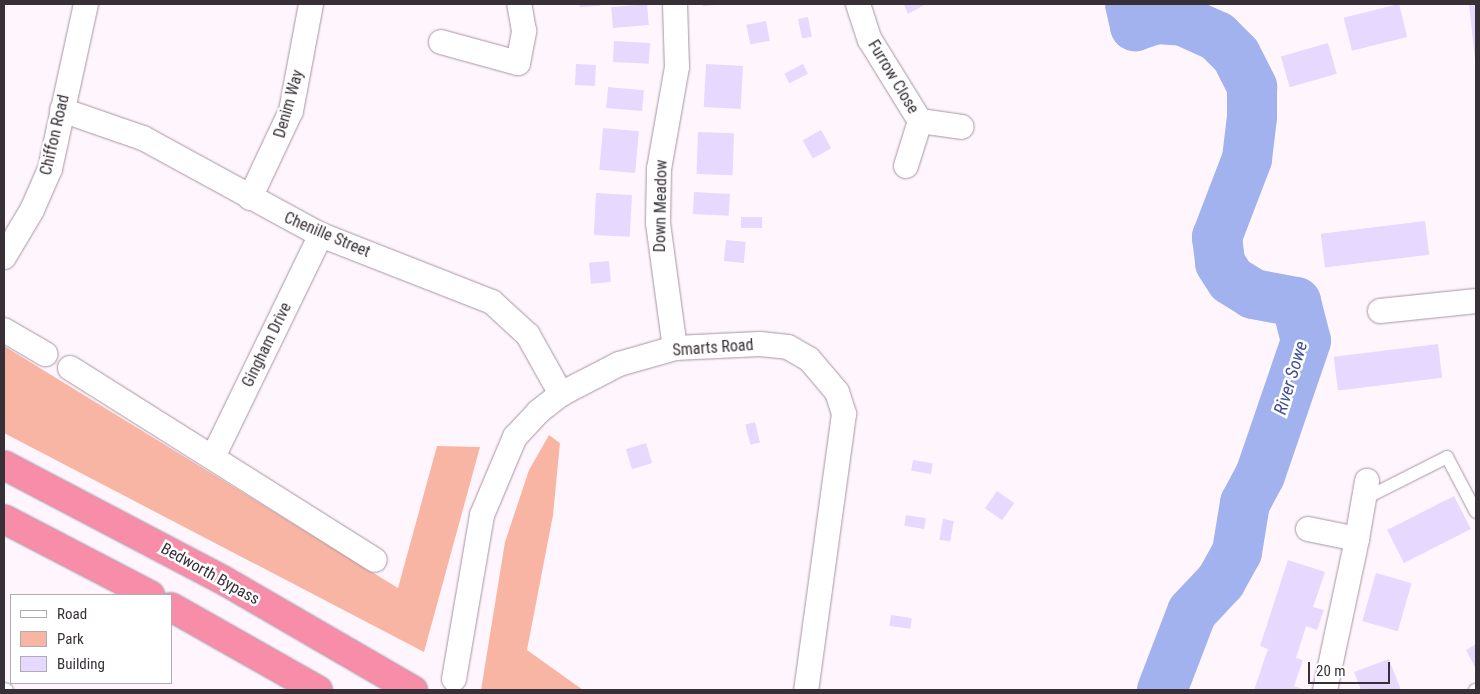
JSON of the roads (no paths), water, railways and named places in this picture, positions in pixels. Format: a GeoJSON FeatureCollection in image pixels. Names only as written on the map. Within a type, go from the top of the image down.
{"type":"FeatureCollection","features":[{"type":"Feature","properties":{"kind":"highway","name":"Bedworth Bypass"},"geometry":{"type":"LineString","coordinates":[[4,464],[223,580],[413,690]]}},
{"type":"Feature","properties":{"kind":"highway"},"geometry":{"type":"LineString","coordinates":[[4,519],[148,594]]}},
{"type":"Feature","properties":{"kind":"highway"},"geometry":{"type":"LineString","coordinates":[[172,608],[318,690]]}},
{"type":"Feature","properties":{"kind":"street","name":"Chiffon Road"},"geometry":{"type":"LineString","coordinates":[[4,257],[32,210],[50,169],[86,4]]}},
{"type":"Feature","properties":{"kind":"street","name":"Denim Way"},"geometry":{"type":"LineString","coordinates":[[250,198],[291,111],[311,4]]}},
{"type":"Feature","properties":{"kind":"street"},"geometry":{"type":"LineString","coordinates":[[441,42],[518,63],[524,31],[519,4]]}},
{"type":"Feature","properties":{"kind":"street","name":"Down Meadow"},"geometry":{"type":"LineString","coordinates":[[675,4],[677,67],[659,169],[658,223],[675,348]]}},
{"type":"Feature","properties":{"kind":"street","name":"Furrow Close"},"geometry":{"type":"LineString","coordinates":[[858,4],[870,40],[920,121],[906,166]]}},
{"type":"Feature","properties":{"kind":"street","name":"Chenille Street"},"geometry":{"type":"LineString","coordinates":[[62,110],[143,138],[321,235],[492,302],[528,335],[561,394]]}},
{"type":"Feature","properties":{"kind":"street","name":"Furrow Close"},"geometry":{"type":"LineString","coordinates":[[920,121],[962,127]]}},
{"type":"Feature","properties":{"kind":"street","name":"Gingham Drive"},"geometry":{"type":"LineString","coordinates":[[214,455],[321,235]]}},
{"type":"Feature","properties":{"kind":"street"},"geometry":{"type":"LineString","coordinates":[[1380,311],[1476,301]]}},
{"type":"Feature","properties":{"kind":"street"},"geometry":{"type":"LineString","coordinates":[[4,330],[45,354]]}},
{"type":"Feature","properties":{"kind":"street","name":"Smarts Road"},"geometry":{"type":"LineString","coordinates":[[454,679],[482,515],[515,437],[561,394],[619,364],[675,348],[788,347],[809,359],[838,392],[844,414],[841,451],[806,690]]}},
{"type":"Feature","properties":{"kind":"street"},"geometry":{"type":"LineString","coordinates":[[70,368],[214,455],[375,560]]}},
{"type":"Feature","properties":{"kind":"street"},"geometry":{"type":"LineString","coordinates":[[1325,690],[1366,490]]}},
{"type":"Feature","properties":{"kind":"street"},"geometry":{"type":"LineString","coordinates":[[1308,529],[1357,538]]}},
{"type":"Feature","properties":{"kind":"lane"},"geometry":{"type":"LineString","coordinates":[[1366,490],[1447,457],[1476,512]]}},
{"type":"Feature","properties":{"kind":"waterway","name":"River Sowe"},"geometry":{"type":"LineString","coordinates":[[1130,4],[1135,26],[1157,19],[1183,21],[1217,36],[1236,55],[1252,87],[1252,117],[1247,159],[1217,237],[1220,263],[1231,280],[1253,294],[1296,302],[1306,341],[1260,475],[1245,503],[1237,552],[1221,581],[1192,612],[1162,690]]}}]}
